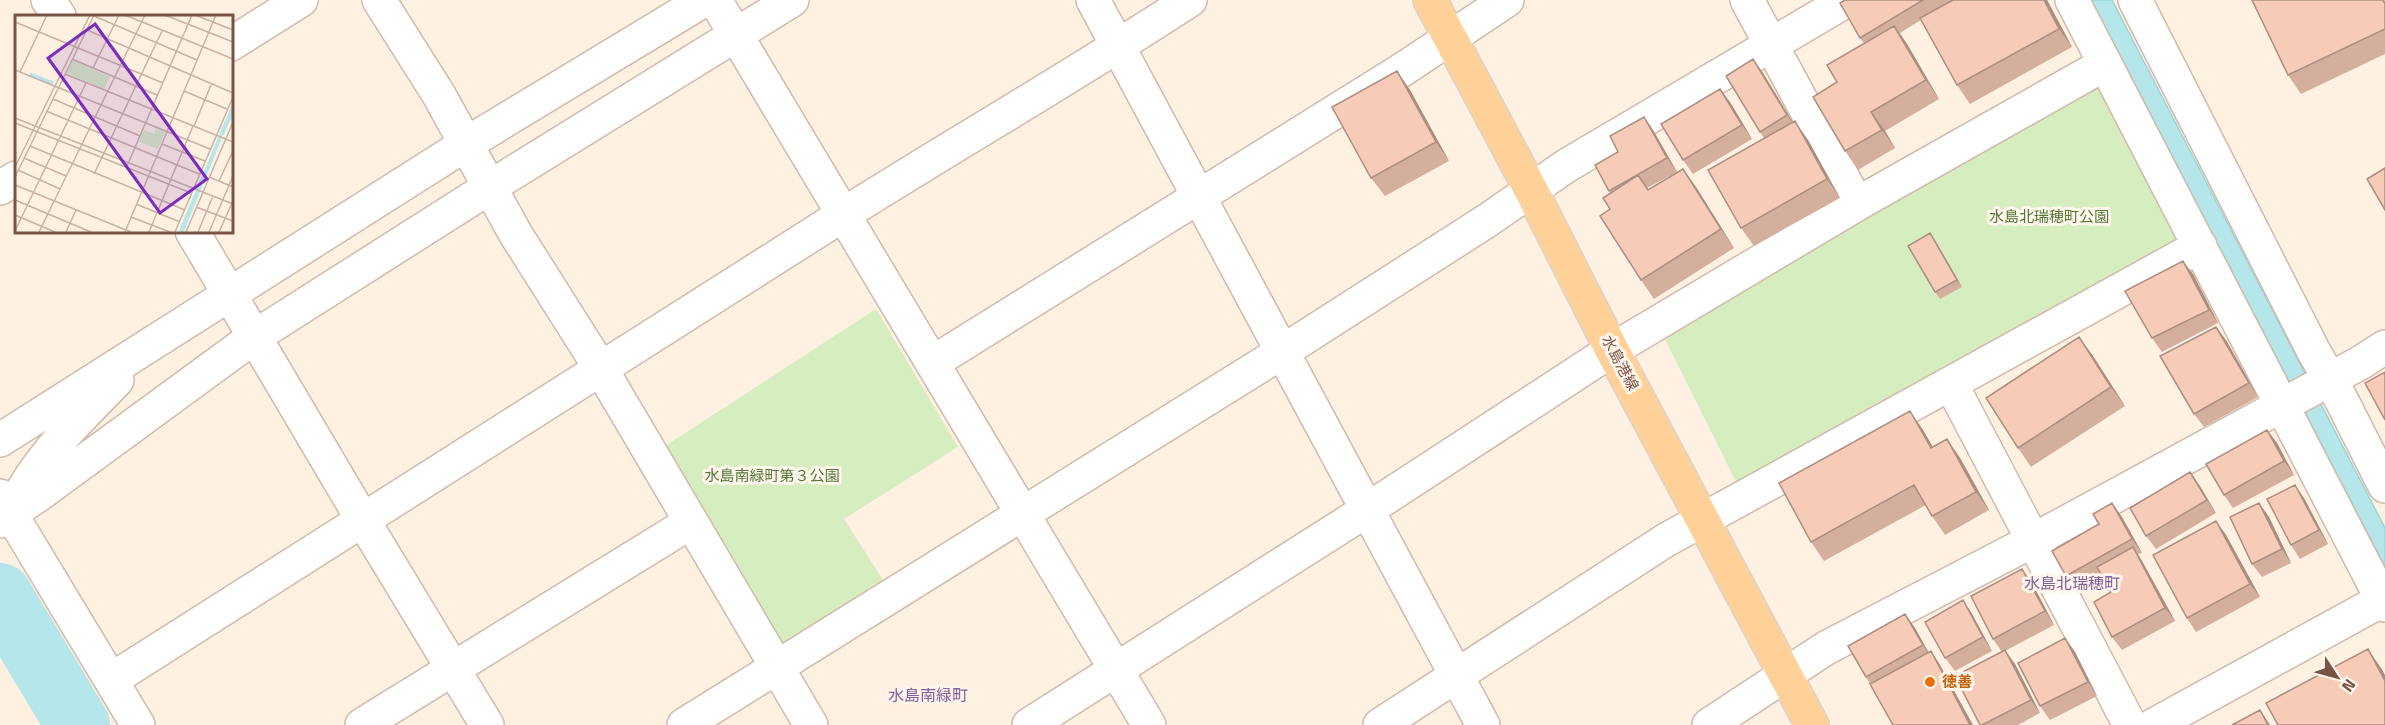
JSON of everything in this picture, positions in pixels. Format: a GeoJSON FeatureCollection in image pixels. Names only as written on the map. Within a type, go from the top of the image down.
{"type":"FeatureCollection","features":[{"type":"Feature","properties":{"kind":"main road","name":"水島港線"},"geometry":{"type":"LineString","coordinates":[[1430,0],[1531,190],[1612,350],[1705,520],[1812,725]]}},
{"type":"Feature","properties":{"kind":"street"},"geometry":{"type":"LineString","coordinates":[[48,0],[57,15]]}},
{"type":"Feature","properties":{"kind":"street"},"geometry":{"type":"LineString","coordinates":[[232,43],[301,0]]}},
{"type":"Feature","properties":{"kind":"street"},"geometry":{"type":"LineString","coordinates":[[379,0],[439,95],[515,233],[601,369],[811,725]]}},
{"type":"Feature","properties":{"kind":"street"},"geometry":{"type":"LineString","coordinates":[[0,440],[466,144],[704,0]]}},
{"type":"Feature","properties":{"kind":"street"},"geometry":{"type":"LineString","coordinates":[[715,0],[1149,725]]}},
{"type":"Feature","properties":{"kind":"street"},"geometry":{"type":"LineString","coordinates":[[4,510],[254,337],[490,187],[792,0]]}},
{"type":"Feature","properties":{"kind":"street"},"geometry":{"type":"LineString","coordinates":[[1093,0],[1483,725]]}},
{"type":"Feature","properties":{"kind":"street"},"geometry":{"type":"LineString","coordinates":[[111,680],[364,522],[843,215],[1118,47],[1190,0]]}},
{"type":"Feature","properties":{"kind":"street"},"geometry":{"type":"LineString","coordinates":[[932,363],[1507,0]]}},
{"type":"Feature","properties":{"kind":"street"},"geometry":{"type":"LineString","coordinates":[[1747,0],[1857,204]]}},
{"type":"Feature","properties":{"kind":"street"},"geometry":{"type":"LineString","coordinates":[[684,725],[1282,352],[1488,220],[1566,166],[1847,0]]}},
{"type":"Feature","properties":{"kind":"street"},"geometry":{"type":"LineString","coordinates":[[2072,0],[2200,246],[2306,392],[2385,486]]}},
{"type":"Feature","properties":{"kind":"street"},"geometry":{"type":"LineString","coordinates":[[2135,0],[2313,350],[2306,392],[2384,602],[2154,725]]}},
{"type":"Feature","properties":{"kind":"street"},"geometry":{"type":"LineString","coordinates":[[1029,725],[1367,510],[1612,350],[1857,204],[2105,64]]}},
{"type":"Feature","properties":{"kind":"street"},"geometry":{"type":"LineString","coordinates":[[0,188],[15,178]]}},
{"type":"Feature","properties":{"kind":"street"},"geometry":{"type":"LineString","coordinates":[[193,232],[364,522],[488,725]]}},
{"type":"Feature","properties":{"kind":"street"},"geometry":{"type":"LineString","coordinates":[[1380,725],[1666,540],[2200,246]]}},
{"type":"Feature","properties":{"kind":"street"},"geometry":{"type":"LineString","coordinates":[[4,510],[21,491],[41,461],[151,344]]}},
{"type":"Feature","properties":{"kind":"street"},"geometry":{"type":"LineString","coordinates":[[1709,725],[1826,648],[2034,540],[2385,347]]}},
{"type":"Feature","properties":{"kind":"street"},"geometry":{"type":"LineString","coordinates":[[1951,384],[2130,725]]}},
{"type":"Feature","properties":{"kind":"street"},"geometry":{"type":"LineString","coordinates":[[4,510],[138,725]]}},
{"type":"Feature","properties":{"kind":"street"},"geometry":{"type":"LineString","coordinates":[[362,725],[691,522]]}},
{"type":"Feature","properties":{"kind":"green space","name":"水島北瑞穂町公園"},"geometry":{"type":"Polygon","coordinates":[[[2097,85],[2184,246],[1740,490],[1664,337],[2097,85]]]}},
{"type":"Feature","properties":{"kind":"green space","name":"水島南緑町第３公園"},"geometry":{"type":"Polygon","coordinates":[[[876,309],[958,447],[844,519],[885,583],[780,647],[659,450],[876,309]]]}},
{"type":"Feature","properties":{"kind":"water"},"geometry":{"type":"Polygon","coordinates":[[[2091,0],[2112,0],[2385,528],[2385,567],[2091,0]]]}},
{"type":"Feature","properties":{"kind":"building"},"geometry":{"type":"Polygon","coordinates":[[[1845,0],[1923,0],[1860,38],[1840,3],[1845,0]]]}},
{"type":"Feature","properties":{"kind":"building"},"geometry":{"type":"Polygon","coordinates":[[[1953,0],[2044,0],[2059,29],[1957,85],[1920,18],[1953,0]]]}},
{"type":"Feature","properties":{"kind":"building"},"geometry":{"type":"Polygon","coordinates":[[[2252,0],[2383,0],[2385,29],[2288,75],[2252,0]]]}},
{"type":"Feature","properties":{"kind":"building"},"geometry":{"type":"Polygon","coordinates":[[[1894,26],[1926,80],[1871,112],[1882,130],[1845,151],[1813,97],[1837,82],[1827,65],[1894,26]]]}},
{"type":"Feature","properties":{"kind":"building"},"geometry":{"type":"Polygon","coordinates":[[[1753,59],[1787,115],[1760,132],[1726,76],[1753,59]]]}},
{"type":"Feature","properties":{"kind":"building"},"geometry":{"type":"Polygon","coordinates":[[[1397,71],[1436,142],[1371,178],[1332,107],[1397,71]]]}},
{"type":"Feature","properties":{"kind":"building"},"geometry":{"type":"Polygon","coordinates":[[[1720,89],[1742,125],[1683,160],[1661,124],[1720,89]]]}},
{"type":"Feature","properties":{"kind":"building"},"geometry":{"type":"Polygon","coordinates":[[[1644,117],[1667,158],[1609,191],[1595,165],[1618,152],[1610,136],[1644,117]]]}},
{"type":"Feature","properties":{"kind":"building"},"geometry":{"type":"Polygon","coordinates":[[[1795,121],[1827,179],[1741,228],[1708,170],[1795,121]]]}},
{"type":"Feature","properties":{"kind":"building"},"geometry":{"type":"Polygon","coordinates":[[[2385,168],[2385,210],[2367,179],[2385,168]]]}},
{"type":"Feature","properties":{"kind":"building"},"geometry":{"type":"Polygon","coordinates":[[[1683,169],[1721,229],[1641,280],[1600,216],[1610,209],[1603,198],[1638,175],[1648,190],[1683,169]]]}},
{"type":"Feature","properties":{"kind":"building"},"geometry":{"type":"Polygon","coordinates":[[[1930,233],[1957,280],[1935,292],[1908,246],[1930,233]]]}},
{"type":"Feature","properties":{"kind":"building"},"geometry":{"type":"Polygon","coordinates":[[[2183,261],[2209,310],[2152,338],[2125,291],[2183,261]]]}},
{"type":"Feature","properties":{"kind":"building"},"geometry":{"type":"Polygon","coordinates":[[[2216,327],[2249,383],[2194,414],[2160,356],[2216,327]]]}},
{"type":"Feature","properties":{"kind":"building"},"geometry":{"type":"Polygon","coordinates":[[[2079,337],[2111,387],[2018,448],[1986,398],[2079,337]]]}},
{"type":"Feature","properties":{"kind":"building"},"geometry":{"type":"Polygon","coordinates":[[[2385,372],[2385,420],[2365,383],[2385,372]]]}},
{"type":"Feature","properties":{"kind":"building"},"geometry":{"type":"Polygon","coordinates":[[[1910,411],[1931,448],[1947,439],[1976,492],[1932,516],[1914,485],[1811,542],[1779,483],[1910,411]]]}},
{"type":"Feature","properties":{"kind":"building"},"geometry":{"type":"Polygon","coordinates":[[[2267,430],[2284,461],[2224,495],[2206,464],[2267,430]]]}},
{"type":"Feature","properties":{"kind":"building"},"geometry":{"type":"Polygon","coordinates":[[[2190,472],[2207,500],[2146,536],[2130,508],[2190,472]]]}},
{"type":"Feature","properties":{"kind":"building"},"geometry":{"type":"Polygon","coordinates":[[[2295,485],[2319,530],[2291,545],[2267,499],[2295,485]]]}},
{"type":"Feature","properties":{"kind":"building"},"geometry":{"type":"Polygon","coordinates":[[[2112,503],[2132,539],[2066,576],[2052,551],[2099,524],[2093,514],[2112,503]]]}},
{"type":"Feature","properties":{"kind":"building"},"geometry":{"type":"Polygon","coordinates":[[[2259,503],[2282,549],[2252,564],[2230,517],[2259,503]]]}},
{"type":"Feature","properties":{"kind":"building"},"geometry":{"type":"Polygon","coordinates":[[[2216,521],[2250,584],[2187,618],[2153,555],[2216,521]]]}},
{"type":"Feature","properties":{"kind":"building"},"geometry":{"type":"Polygon","coordinates":[[[2133,547],[2165,608],[2112,637],[2094,602],[2111,592],[2097,567],[2133,547]]]}},
{"type":"Feature","properties":{"kind":"building"},"geometry":{"type":"Polygon","coordinates":[[[2022,569],[2045,611],[1993,639],[1971,596],[2022,569]]]}},
{"type":"Feature","properties":{"kind":"building"},"geometry":{"type":"Polygon","coordinates":[[[1963,600],[1983,637],[1945,658],[1925,622],[1963,600]]]}},
{"type":"Feature","properties":{"kind":"building"},"geometry":{"type":"Polygon","coordinates":[[[1905,614],[1923,645],[1866,677],[1848,646],[1905,614]]]}},
{"type":"Feature","properties":{"kind":"building"},"geometry":{"type":"Polygon","coordinates":[[[2065,638],[2088,682],[2040,706],[2018,663],[2065,638]]]}},
{"type":"Feature","properties":{"kind":"building"},"geometry":{"type":"Polygon","coordinates":[[[2368,649],[2385,681],[2385,725],[2278,725],[2266,703],[2368,649]]]}},
{"type":"Feature","properties":{"kind":"building"},"geometry":{"type":"Polygon","coordinates":[[[2005,650],[2031,700],[1980,725],[1955,676],[2005,650]]]}},
{"type":"Feature","properties":{"kind":"building","name":"徳善"},"geometry":{"type":"Polygon","coordinates":[[[1931,651],[1970,725],[1893,725],[1870,684],[1931,651]]]}},
{"type":"Feature","properties":{"kind":"building"},"geometry":{"type":"Polygon","coordinates":[[[2260,710],[2268,725],[2232,725],[2260,710]]]}},
{"type":"Feature","properties":{"kind":"waterway"},"geometry":{"type":"LineString","coordinates":[[0,595],[78,725]]}},
{"type":"Feature","properties":{"kind":"waterway"},"geometry":{"type":"LineString","coordinates":[[0,634],[54,725]]}},
{"type":"Feature","properties":{"kind":"place","name":"徳善"},"geometry":{"type":"Point","coordinates":[1930,682]}},
{"type":"Feature","properties":{"kind":"district","name":"水島北瑞穂町"},"geometry":{"type":"Point","coordinates":[2072,583]}},
{"type":"Feature","properties":{"kind":"district","name":"水島南緑町"},"geometry":{"type":"Point","coordinates":[928,695]}}]}
